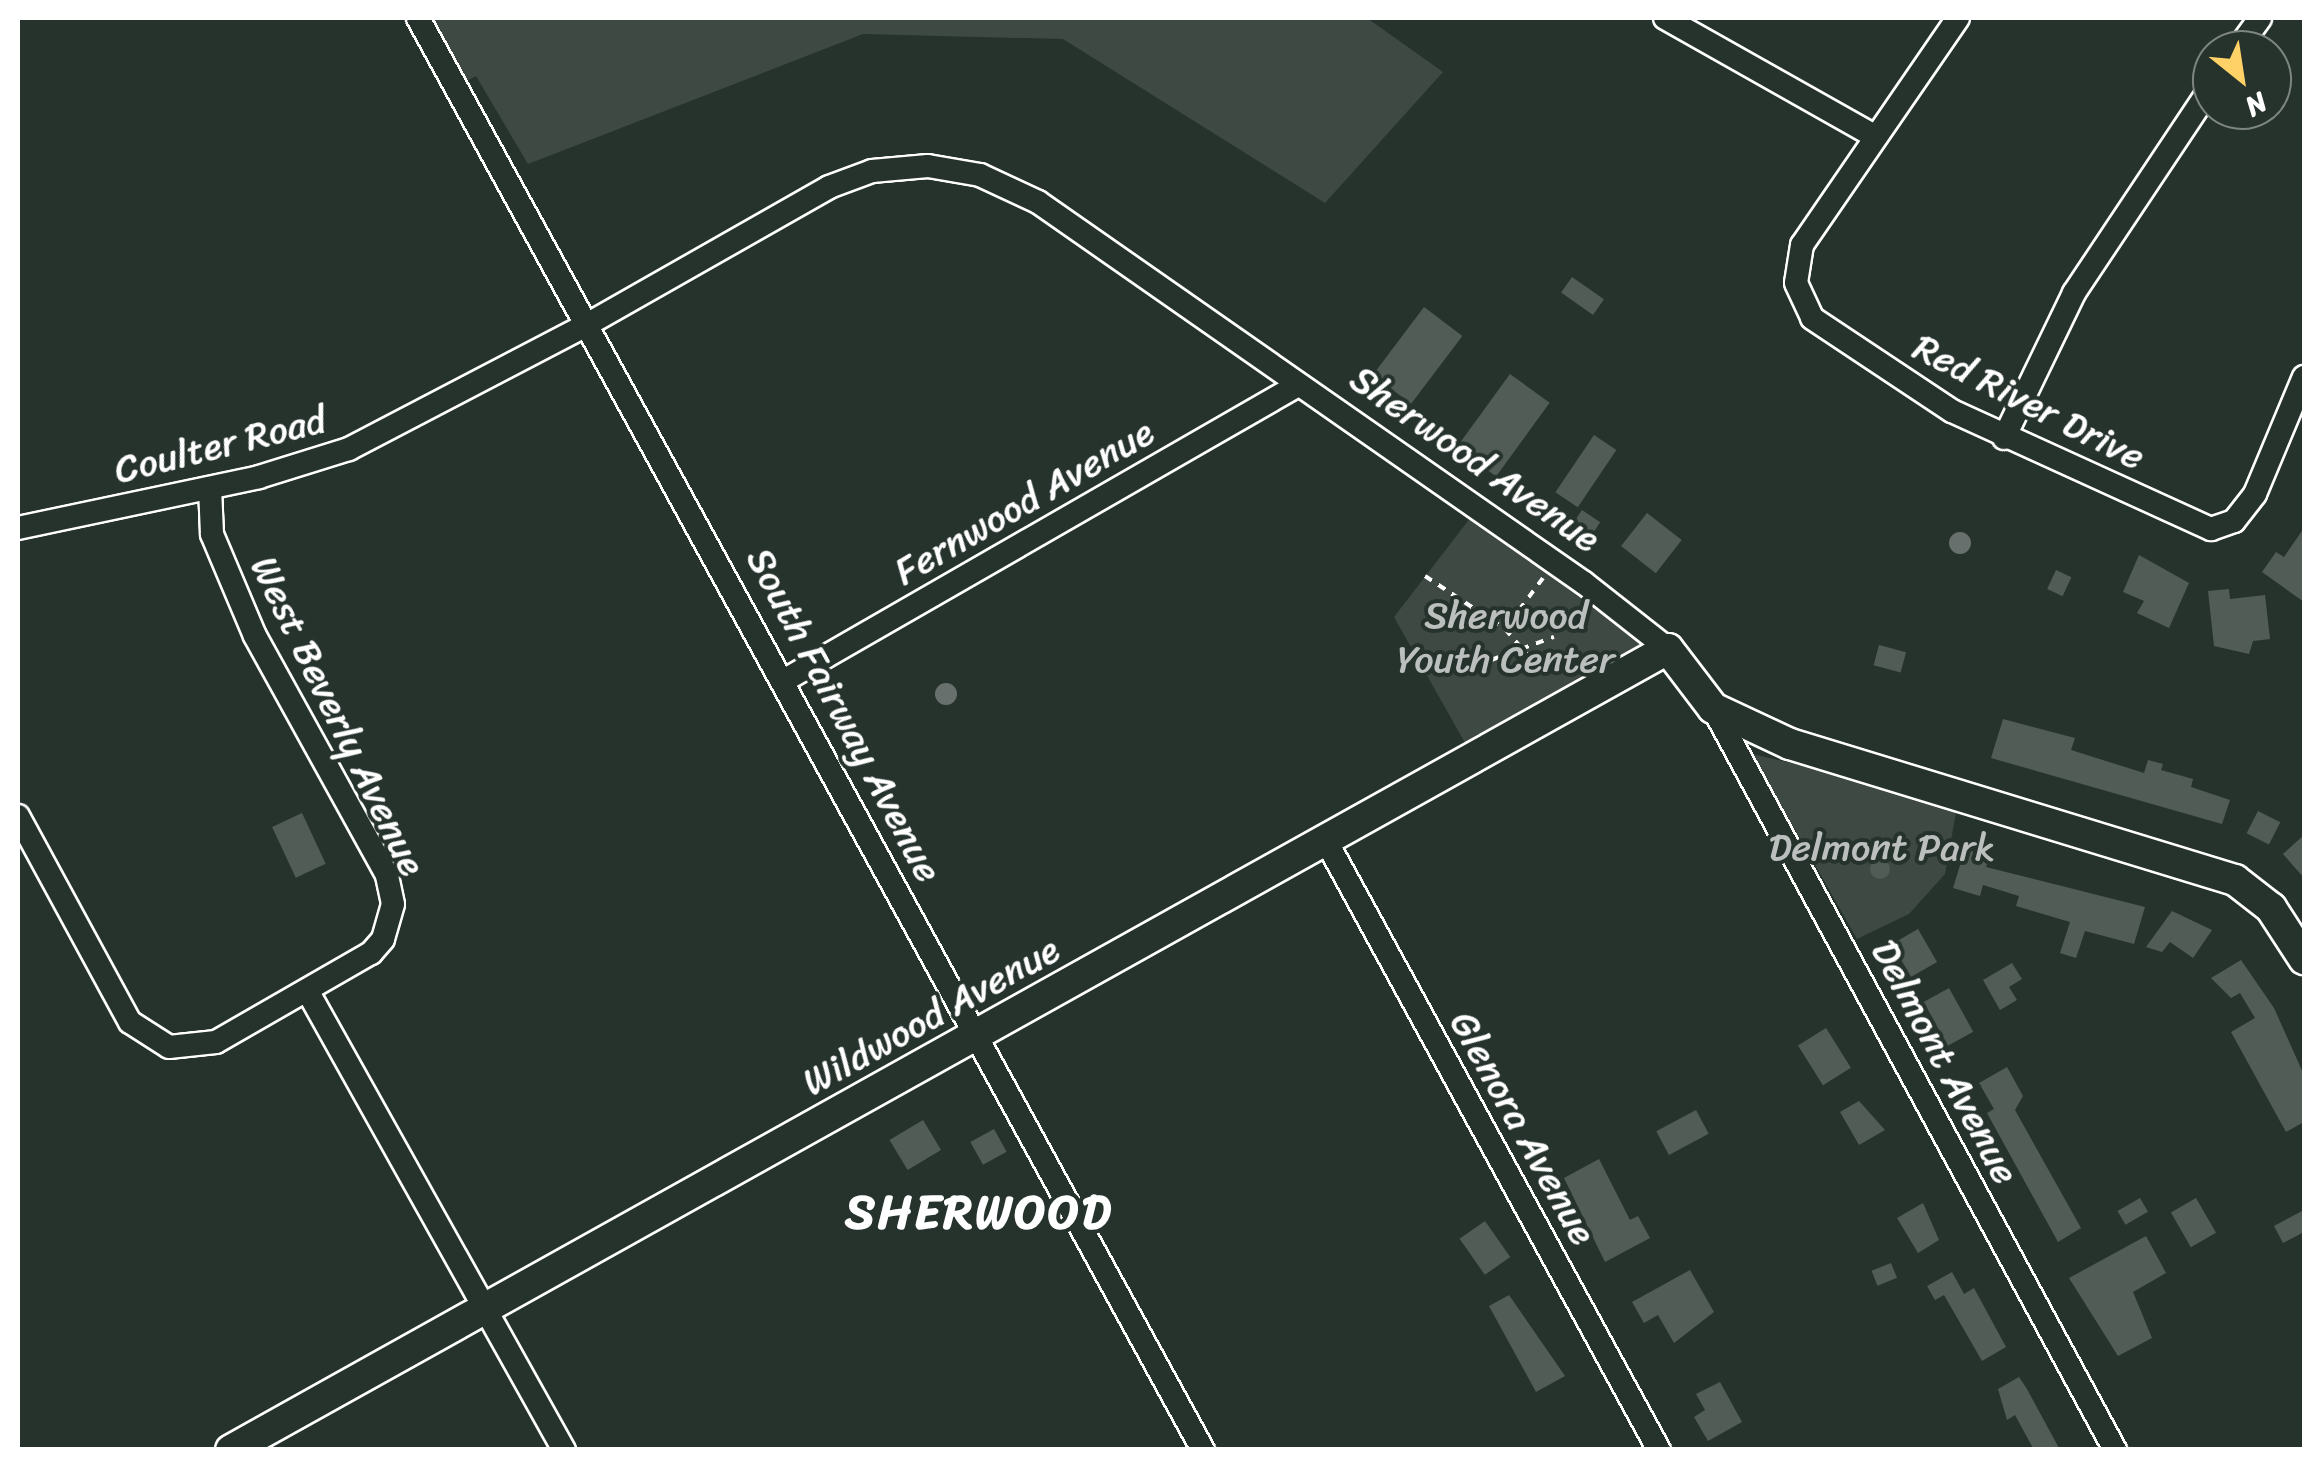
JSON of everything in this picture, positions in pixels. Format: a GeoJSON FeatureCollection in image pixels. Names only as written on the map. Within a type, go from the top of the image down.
{"type":"FeatureCollection","features":[{"type":"Feature","properties":{"kind":"street","name":"South Fairway Avenue"},"geometry":{"type":"LineString","coordinates":[[418,18],[590,323],[1203,1450]]}},
{"type":"Feature","properties":{"kind":"street"},"geometry":{"type":"LineString","coordinates":[[1665,18],[1874,136]]}},
{"type":"Feature","properties":{"kind":"street","name":"Red River Drive"},"geometry":{"type":"LineString","coordinates":[[1958,18],[1802,245],[1796,264],[1801,302],[1821,327],[2004,438],[2198,526],[2221,528],[2255,494],[2304,378]]}},
{"type":"Feature","properties":{"kind":"street"},"geometry":{"type":"LineString","coordinates":[[2004,438],[2074,294],[2192,116]]}},
{"type":"Feature","properties":{"kind":"street","name":"Sherwood Avenue"},"geometry":{"type":"LineString","coordinates":[[590,323],[830,187],[872,171],[928,166],[980,175],[1038,202],[1555,563],[1668,649],[1713,708],[1790,744],[2222,875],[2271,908],[2304,959]]}},
{"type":"Feature","properties":{"kind":"street","name":"Coulter Road"},"geometry":{"type":"LineString","coordinates":[[18,528],[210,488],[348,449],[590,323]]}},
{"type":"Feature","properties":{"kind":"street","name":"Fernwood Avenue"},"geometry":{"type":"LineString","coordinates":[[785,680],[1298,385]]}},
{"type":"Feature","properties":{"kind":"street","name":"West Beverly Avenue"},"geometry":{"type":"LineString","coordinates":[[18,816],[130,1022],[156,1043],[182,1049],[216,1042],[308,992],[383,938],[390,886],[255,636],[212,534],[210,488]]}},
{"type":"Feature","properties":{"kind":"street","name":"Wildwood Avenue"},"geometry":{"type":"LineString","coordinates":[[231,1450],[1668,649]]}},
{"type":"Feature","properties":{"kind":"street","name":"Delmont Avenue"},"geometry":{"type":"LineString","coordinates":[[1713,708],[2115,1450]]}},
{"type":"Feature","properties":{"kind":"street","name":"Glenora Avenue"},"geometry":{"type":"LineString","coordinates":[[1325,840],[1659,1450]]}},
{"type":"Feature","properties":{"kind":"street"},"geometry":{"type":"LineString","coordinates":[[308,992],[564,1450]]}},
{"type":"Feature","properties":{"kind":"path"},"geometry":{"type":"LineString","coordinates":[[1505,629],[1555,563]]}},
{"type":"Feature","properties":{"kind":"path"},"geometry":{"type":"LineString","coordinates":[[1426,576],[1505,629],[1546,676]]}},
{"type":"Feature","properties":{"kind":"path"},"geometry":{"type":"LineString","coordinates":[[1491,660],[1554,636]]}},
{"type":"Feature","properties":{"kind":"green space"},"geometry":{"type":"Polygon","coordinates":[[[418,18],[1367,18],[1443,72],[1325,203],[1063,39],[863,34],[528,164],[476,76],[456,87],[418,18]]]}},
{"type":"Feature","properties":{"kind":"green space","name":"Sherwood Youth Center"},"geometry":{"type":"Polygon","coordinates":[[[1478,508],[1668,649],[1473,757],[1394,617],[1478,508]]]}},
{"type":"Feature","properties":{"kind":"green space","name":"Delmont Park"},"geometry":{"type":"Polygon","coordinates":[[[1752,754],[1958,801],[1945,874],[1909,914],[1857,939],[1752,754]]]}},
{"type":"Feature","properties":{"kind":"shaded area"},"geometry":{"type":"Polygon","coordinates":[[[1960,532],[1968,535],[1968,551],[1960,554],[1952,551],[1949,543],[1952,535],[1960,532]]]}},
{"type":"Feature","properties":{"kind":"shaded area"},"geometry":{"type":"Polygon","coordinates":[[[946,683],[954,686],[954,702],[946,705],[938,702],[935,694],[938,686],[946,683]]]}},
{"type":"Feature","properties":{"kind":"building"},"geometry":{"type":"Polygon","coordinates":[[[1572,277],[1604,299],[1593,315],[1561,293],[1572,277]]]}},
{"type":"Feature","properties":{"kind":"building"},"geometry":{"type":"Polygon","coordinates":[[[1424,307],[1462,336],[1411,404],[1373,375],[1424,307]]]}},
{"type":"Feature","properties":{"kind":"building"},"geometry":{"type":"Polygon","coordinates":[[[1510,374],[1550,403],[1496,476],[1457,448],[1510,374]]]}},
{"type":"Feature","properties":{"kind":"building"},"geometry":{"type":"Polygon","coordinates":[[[1594,435],[1616,450],[1578,507],[1555,492],[1594,435]]]}},
{"type":"Feature","properties":{"kind":"building"},"geometry":{"type":"Polygon","coordinates":[[[1582,510],[1600,522],[1584,546],[1566,534],[1582,510]]]}},
{"type":"Feature","properties":{"kind":"building"},"geometry":{"type":"Polygon","coordinates":[[[1647,513],[1682,540],[1656,573],[1621,546],[1647,513]]]}},
{"type":"Feature","properties":{"kind":"building"},"geometry":{"type":"Polygon","coordinates":[[[2304,528],[2304,602],[2262,572],[2276,552],[2284,557],[2304,528]]]}},
{"type":"Feature","properties":{"kind":"building"},"geometry":{"type":"Polygon","coordinates":[[[2139,555],[2189,583],[2169,628],[2137,613],[2144,601],[2123,592],[2139,555]]]}},
{"type":"Feature","properties":{"kind":"building"},"geometry":{"type":"Polygon","coordinates":[[[2056,570],[2071,577],[2063,596],[2047,589],[2056,570]]]}},
{"type":"Feature","properties":{"kind":"building"},"geometry":{"type":"Polygon","coordinates":[[[2229,589],[2230,599],[2265,595],[2270,639],[2253,641],[2249,654],[2214,646],[2208,591],[2229,589]]]}},
{"type":"Feature","properties":{"kind":"building"},"geometry":{"type":"Polygon","coordinates":[[[1879,645],[1906,652],[1901,673],[1874,665],[1879,645]]]}},
{"type":"Feature","properties":{"kind":"building"},"geometry":{"type":"Polygon","coordinates":[[[2003,719],[2075,738],[2071,750],[2144,773],[2148,760],[2163,764],[2161,770],[2193,779],[2191,787],[2230,800],[2222,824],[1991,758],[2003,719]]]}},
{"type":"Feature","properties":{"kind":"building"},"geometry":{"type":"Polygon","coordinates":[[[2258,811],[2280,822],[2269,845],[2247,833],[2258,811]]]}},
{"type":"Feature","properties":{"kind":"building"},"geometry":{"type":"Polygon","coordinates":[[[302,813],[326,864],[296,878],[272,827],[302,813]]]}},
{"type":"Feature","properties":{"kind":"building"},"geometry":{"type":"Polygon","coordinates":[[[2304,835],[2304,878],[2283,854],[2304,835]]]}},
{"type":"Feature","properties":{"kind":"building"},"geometry":{"type":"Polygon","coordinates":[[[1965,849],[1990,856],[1986,867],[2145,907],[2134,944],[2085,931],[2076,958],[2060,953],[2070,922],[2016,906],[2019,896],[1983,885],[1980,896],[1953,888],[1965,849]]]}},
{"type":"Feature","properties":{"kind":"building"},"geometry":{"type":"Polygon","coordinates":[[[1880,859],[1890,869],[1880,879],[1870,869],[1880,859]]]}},
{"type":"Feature","properties":{"kind":"building"},"geometry":{"type":"Polygon","coordinates":[[[2172,911],[2212,930],[2193,958],[2170,942],[2162,952],[2146,947],[2172,911]]]}},
{"type":"Feature","properties":{"kind":"building"},"geometry":{"type":"Polygon","coordinates":[[[1918,929],[1937,962],[1911,977],[1892,944],[1918,929]]]}},
{"type":"Feature","properties":{"kind":"building"},"geometry":{"type":"Polygon","coordinates":[[[2241,960],[2274,1008],[2304,1075],[2304,1122],[2286,1132],[2231,1032],[2255,1018],[2240,993],[2231,998],[2211,978],[2241,960]]]}},
{"type":"Feature","properties":{"kind":"building"},"geometry":{"type":"Polygon","coordinates":[[[2012,963],[2022,979],[2009,987],[2017,1000],[2000,1010],[1983,980],[2012,963]]]}},
{"type":"Feature","properties":{"kind":"building"},"geometry":{"type":"Polygon","coordinates":[[[1949,988],[1973,1032],[1948,1046],[1924,1002],[1949,988]]]}},
{"type":"Feature","properties":{"kind":"building"},"geometry":{"type":"Polygon","coordinates":[[[1826,1028],[1851,1068],[1823,1085],[1798,1045],[1826,1028]]]}},
{"type":"Feature","properties":{"kind":"building"},"geometry":{"type":"Polygon","coordinates":[[[2007,1067],[2023,1096],[2015,1110],[2081,1228],[2058,1242],[1987,1113],[1994,1109],[1979,1083],[2007,1067]]]}},
{"type":"Feature","properties":{"kind":"building"},"geometry":{"type":"Polygon","coordinates":[[[1859,1101],[1885,1130],[1859,1145],[1840,1112],[1859,1101]]]}},
{"type":"Feature","properties":{"kind":"building"},"geometry":{"type":"Polygon","coordinates":[[[1696,1110],[1709,1134],[1669,1155],[1656,1131],[1696,1110]]]}},
{"type":"Feature","properties":{"kind":"building"},"geometry":{"type":"Polygon","coordinates":[[[923,1120],[941,1150],[908,1170],[890,1140],[923,1120]]]}},
{"type":"Feature","properties":{"kind":"building"},"geometry":{"type":"Polygon","coordinates":[[[994,1129],[1007,1152],[983,1165],[970,1142],[994,1129]]]}},
{"type":"Feature","properties":{"kind":"building"},"geometry":{"type":"Polygon","coordinates":[[[1599,1159],[1630,1220],[1638,1216],[1650,1238],[1605,1262],[1564,1178],[1599,1159]]]}},
{"type":"Feature","properties":{"kind":"building"},"geometry":{"type":"Polygon","coordinates":[[[2140,1198],[2148,1212],[2125,1225],[2117,1211],[2140,1198]]]}},
{"type":"Feature","properties":{"kind":"building"},"geometry":{"type":"Polygon","coordinates":[[[2196,1198],[2216,1233],[2191,1247],[2171,1212],[2196,1198]]]}},
{"type":"Feature","properties":{"kind":"building"},"geometry":{"type":"Polygon","coordinates":[[[1923,1203],[1939,1240],[1918,1253],[1897,1218],[1923,1203]]]}},
{"type":"Feature","properties":{"kind":"building"},"geometry":{"type":"Polygon","coordinates":[[[2304,1210],[2304,1232],[2283,1243],[2274,1226],[2304,1210]]]}},
{"type":"Feature","properties":{"kind":"building"},"geometry":{"type":"Polygon","coordinates":[[[1485,1221],[1510,1257],[1485,1275],[1460,1239],[1485,1221]]]}},
{"type":"Feature","properties":{"kind":"building"},"geometry":{"type":"Polygon","coordinates":[[[2146,1236],[2166,1273],[2133,1292],[2152,1338],[2118,1356],[2069,1278],[2146,1236]]]}},
{"type":"Feature","properties":{"kind":"building"},"geometry":{"type":"Polygon","coordinates":[[[1891,1263],[1897,1278],[1878,1286],[1872,1271],[1891,1263]]]}},
{"type":"Feature","properties":{"kind":"building"},"geometry":{"type":"Polygon","coordinates":[[[1690,1270],[1714,1312],[1674,1343],[1658,1315],[1644,1323],[1632,1302],[1690,1270]]]}},
{"type":"Feature","properties":{"kind":"building"},"geometry":{"type":"Polygon","coordinates":[[[1952,1272],[1964,1294],[1974,1288],[2006,1347],[1982,1361],[1944,1295],[1935,1300],[1927,1286],[1952,1272]]]}},
{"type":"Feature","properties":{"kind":"building"},"geometry":{"type":"Polygon","coordinates":[[[1509,1295],[1565,1376],[1536,1392],[1489,1306],[1509,1295]]]}},
{"type":"Feature","properties":{"kind":"building"},"geometry":{"type":"Polygon","coordinates":[[[2019,1377],[2060,1450],[2034,1450],[2015,1415],[2007,1420],[1998,1389],[2019,1377]]]}},
{"type":"Feature","properties":{"kind":"building"},"geometry":{"type":"Polygon","coordinates":[[[1720,1382],[1742,1422],[1708,1441],[1694,1417],[1705,1410],[1696,1394],[1720,1382]]]}},
{"type":"Feature","properties":{"kind":"district","name":"SHERWOOD"},"geometry":{"type":"Point","coordinates":[979,1212]}}]}
